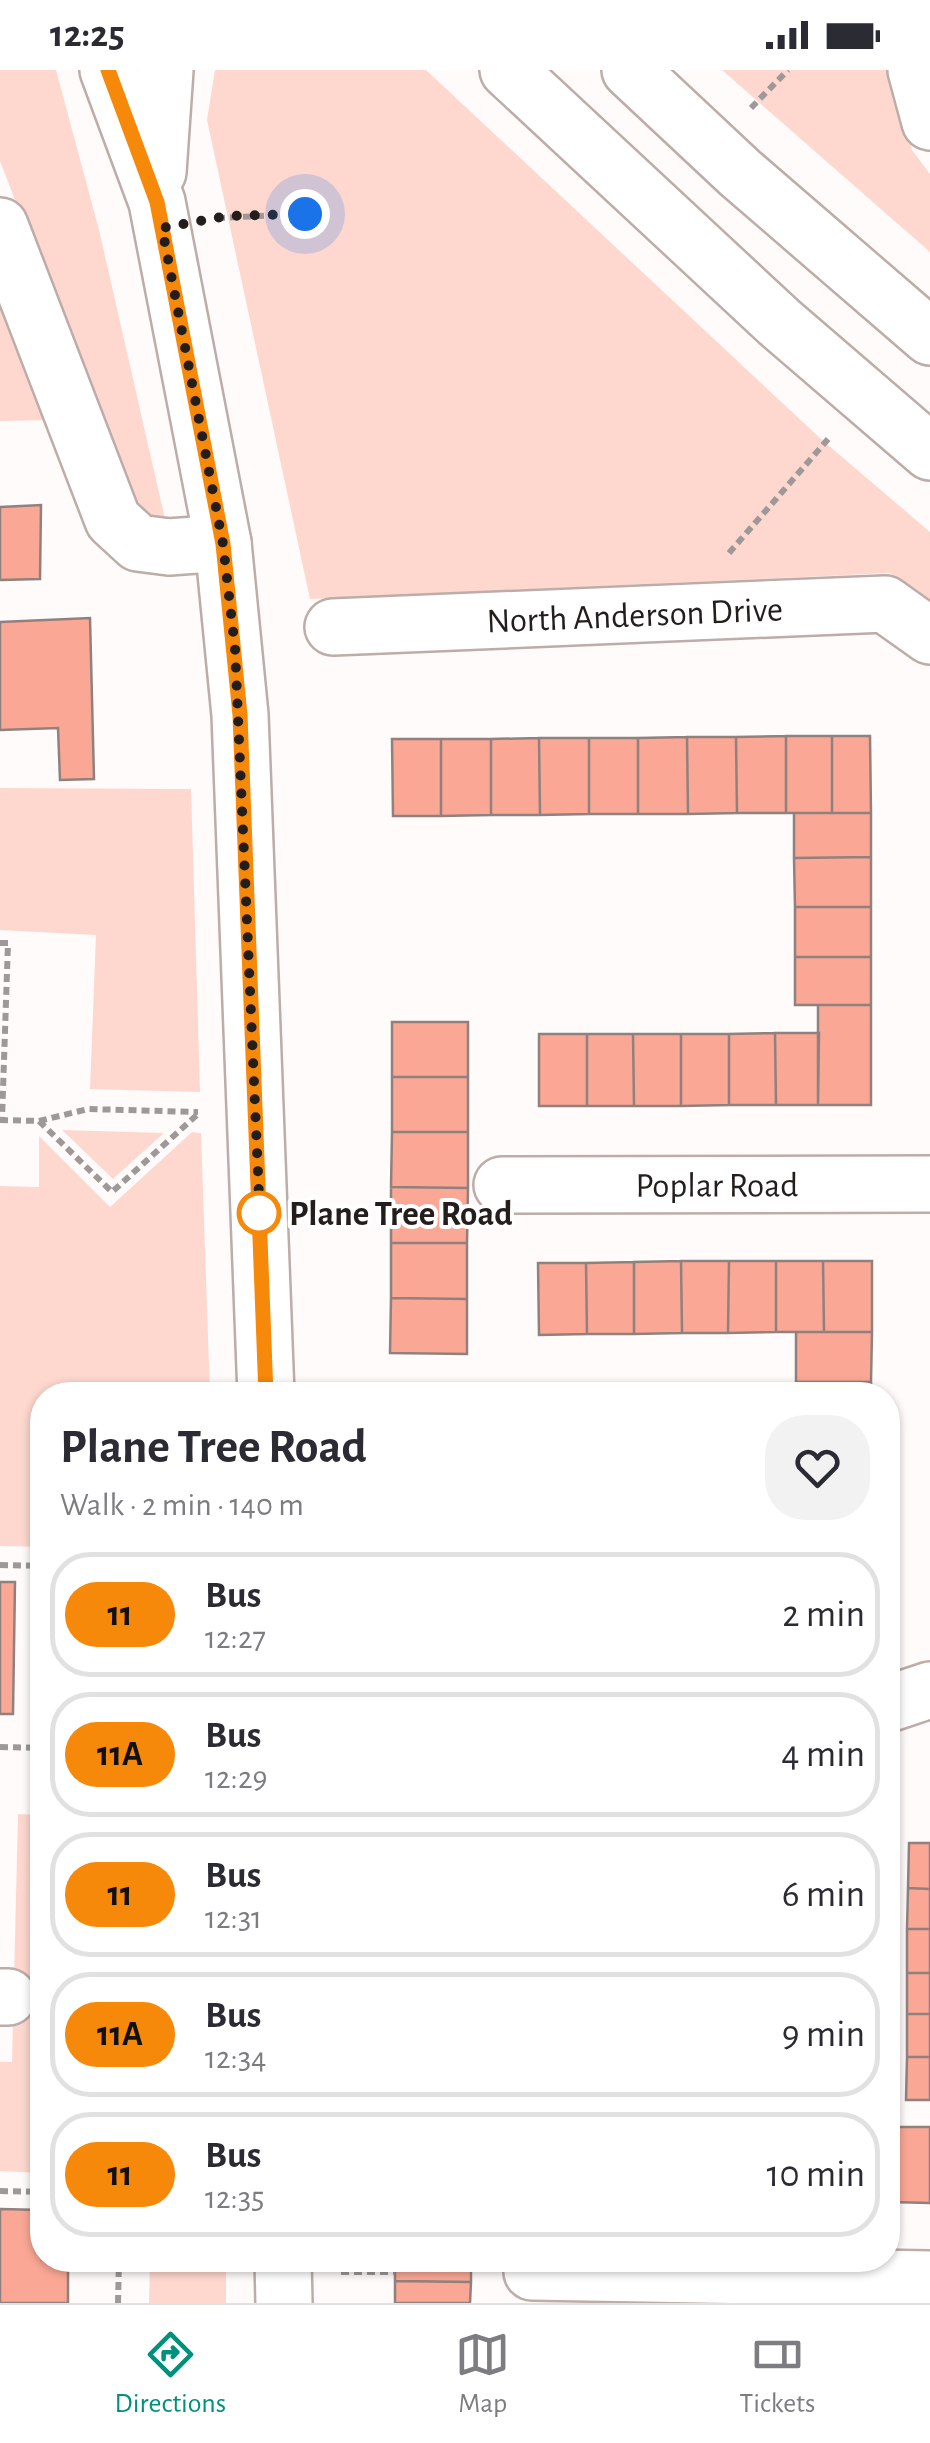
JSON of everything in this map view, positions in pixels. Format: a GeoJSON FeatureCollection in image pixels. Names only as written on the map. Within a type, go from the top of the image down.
{"type":"FeatureCollection","features":[{"type":"Feature","properties":{"kind":"street"},"geometry":{"type":"LineString","coordinates":[[108,70],[160,215],[223,544],[240,715],[266,1382]]}},
{"type":"Feature","properties":{"kind":"street"},"geometry":{"type":"LineString","coordinates":[[160,215],[165,70]]}},
{"type":"Feature","properties":{"kind":"street"},"geometry":{"type":"LineString","coordinates":[[508,70],[779,322],[930,452]]}},
{"type":"Feature","properties":{"kind":"street"},"geometry":{"type":"LineString","coordinates":[[630,70],[740,174],[930,338]]}},
{"type":"Feature","properties":{"kind":"street"},"geometry":{"type":"LineString","coordinates":[[916,70],[930,122]]}},
{"type":"Feature","properties":{"kind":"street"},"geometry":{"type":"LineString","coordinates":[[0,226],[113,520],[138,544],[169,548],[223,544]]}},
{"type":"Feature","properties":{"kind":"street","name":"North Anderson Drive"},"geometry":{"type":"LineString","coordinates":[[333,628],[885,604],[930,636]]}},
{"type":"Feature","properties":{"kind":"street","name":"Poplar Road"},"geometry":{"type":"LineString","coordinates":[[502,1185],[930,1184]]}},
{"type":"Feature","properties":{"kind":"street"},"geometry":{"type":"LineString","coordinates":[[900,1700],[930,1690]]}},
{"type":"Feature","properties":{"kind":"street"},"geometry":{"type":"LineString","coordinates":[[284,2272],[284,2303]]}},
{"type":"Feature","properties":{"kind":"street"},"geometry":{"type":"LineString","coordinates":[[532,2272],[930,2279]]}},
{"type":"Feature","properties":{"kind":"path"},"geometry":{"type":"LineString","coordinates":[[750,109],[788,70]]}},
{"type":"Feature","properties":{"kind":"path"},"geometry":{"type":"LineString","coordinates":[[160,215],[305,214]]}},
{"type":"Feature","properties":{"kind":"path"},"geometry":{"type":"LineString","coordinates":[[678,610],[833,434]]}},
{"type":"Feature","properties":{"kind":"path"},"geometry":{"type":"LineString","coordinates":[[0,943],[8,943],[1,1120],[39,1121],[88,1108],[200,1112],[112,1192],[39,1121]]}},
{"type":"Feature","properties":{"kind":"path"},"geometry":{"type":"LineString","coordinates":[[0,1564],[30,1565]]}},
{"type":"Feature","properties":{"kind":"path"},"geometry":{"type":"LineString","coordinates":[[0,1746],[30,1747]]}},
{"type":"Feature","properties":{"kind":"path"},"geometry":{"type":"LineString","coordinates":[[0,2191],[30,2192]]}},
{"type":"Feature","properties":{"kind":"path"},"geometry":{"type":"LineString","coordinates":[[118,2303],[119,2272]]}},
{"type":"Feature","properties":{"kind":"path"},"geometry":{"type":"LineString","coordinates":[[341,2272],[395,2272]]}},
{"type":"Feature","properties":{"kind":"shaded area"},"geometry":{"type":"Polygon","coordinates":[[[0,70],[56,70],[99,230],[165,519],[138,519],[0,161],[0,70]]]}},
{"type":"Feature","properties":{"kind":"shaded area"},"geometry":{"type":"Polygon","coordinates":[[[215,70],[426,70],[821,439],[930,532],[930,604],[890,573],[310,599],[207,120],[215,70]]]}},
{"type":"Feature","properties":{"kind":"shaded area"},"geometry":{"type":"Polygon","coordinates":[[[722,70],[890,70],[912,150],[930,174],[930,252],[722,70]]]}},
{"type":"Feature","properties":{"kind":"shaded area"},"geometry":{"type":"Polygon","coordinates":[[[0,296],[51,420],[0,421],[0,296]]]}},
{"type":"Feature","properties":{"kind":"shaded area"},"geometry":{"type":"Polygon","coordinates":[[[0,788],[191,789],[200,1092],[90,1089],[96,935],[0,930],[0,788]]]}},
{"type":"Feature","properties":{"kind":"shaded area"},"geometry":{"type":"Polygon","coordinates":[[[62,1130],[164,1133],[113,1179],[62,1130]]]}},
{"type":"Feature","properties":{"kind":"shaded area"},"geometry":{"type":"Polygon","coordinates":[[[192,1132],[201,1133],[210,1382],[30,1382],[30,1547],[0,1546],[0,1186],[39,1187],[39,1136],[110,1207],[192,1132]]]}},
{"type":"Feature","properties":{"kind":"shaded area"},"geometry":{"type":"Polygon","coordinates":[[[18,1814],[30,1814],[30,2172],[0,2171],[0,2062],[12,2062],[18,1814]]]}},
{"type":"Feature","properties":{"kind":"shaded area"},"geometry":{"type":"Polygon","coordinates":[[[150,2272],[226,2272],[226,2303],[149,2303],[150,2272]]]}},
{"type":"Feature","properties":{"kind":"building"},"geometry":{"type":"Polygon","coordinates":[[[41,505],[40,579],[0,580],[0,507],[41,505]]]}},
{"type":"Feature","properties":{"kind":"building"},"geometry":{"type":"Polygon","coordinates":[[[90,618],[94,779],[60,780],[58,728],[0,730],[0,622],[90,618]]]}},
{"type":"Feature","properties":{"kind":"building"},"geometry":{"type":"Polygon","coordinates":[[[786,736],[832,736],[832,813],[786,813],[786,736]]]}},
{"type":"Feature","properties":{"kind":"building"},"geometry":{"type":"Polygon","coordinates":[[[786,736],[786,813],[737,813],[736,737],[786,736]]]}},
{"type":"Feature","properties":{"kind":"building"},"geometry":{"type":"Polygon","coordinates":[[[832,736],[870,736],[871,813],[832,813],[832,736]]]}},
{"type":"Feature","properties":{"kind":"building"},"geometry":{"type":"Polygon","coordinates":[[[687,737],[688,814],[638,814],[638,738],[687,737]]]}},
{"type":"Feature","properties":{"kind":"building"},"geometry":{"type":"Polygon","coordinates":[[[687,737],[736,737],[737,813],[688,814],[687,737]]]}},
{"type":"Feature","properties":{"kind":"building"},"geometry":{"type":"Polygon","coordinates":[[[539,738],[540,815],[491,815],[491,739],[539,738]]]}},
{"type":"Feature","properties":{"kind":"building"},"geometry":{"type":"Polygon","coordinates":[[[539,738],[589,738],[589,814],[540,815],[539,738]]]}},
{"type":"Feature","properties":{"kind":"building"},"geometry":{"type":"Polygon","coordinates":[[[589,738],[638,738],[638,814],[589,814],[589,738]]]}},
{"type":"Feature","properties":{"kind":"building"},"geometry":{"type":"Polygon","coordinates":[[[392,739],[441,739],[441,816],[393,816],[392,739]]]}},
{"type":"Feature","properties":{"kind":"building"},"geometry":{"type":"Polygon","coordinates":[[[441,739],[491,739],[491,815],[441,816],[441,739]]]}},
{"type":"Feature","properties":{"kind":"building"},"geometry":{"type":"Polygon","coordinates":[[[794,813],[871,813],[871,857],[794,858],[794,813]]]}},
{"type":"Feature","properties":{"kind":"building"},"geometry":{"type":"Polygon","coordinates":[[[871,857],[871,907],[795,907],[794,858],[871,857]]]}},
{"type":"Feature","properties":{"kind":"building"},"geometry":{"type":"Polygon","coordinates":[[[795,907],[871,907],[871,957],[795,957],[795,907]]]}},
{"type":"Feature","properties":{"kind":"building"},"geometry":{"type":"Polygon","coordinates":[[[795,957],[871,957],[871,1005],[795,1005],[795,957]]]}},
{"type":"Feature","properties":{"kind":"building"},"geometry":{"type":"Polygon","coordinates":[[[818,1005],[871,1005],[871,1105],[818,1105],[818,1005]]]}},
{"type":"Feature","properties":{"kind":"building"},"geometry":{"type":"Polygon","coordinates":[[[392,1022],[468,1022],[468,1077],[392,1077],[392,1022]]]}},
{"type":"Feature","properties":{"kind":"building"},"geometry":{"type":"Polygon","coordinates":[[[775,1033],[819,1033],[818,1105],[776,1105],[775,1033]]]}},
{"type":"Feature","properties":{"kind":"building"},"geometry":{"type":"Polygon","coordinates":[[[775,1033],[776,1105],[729,1105],[729,1034],[775,1033]]]}},
{"type":"Feature","properties":{"kind":"building"},"geometry":{"type":"Polygon","coordinates":[[[539,1034],[587,1034],[587,1106],[539,1106],[539,1034]]]}},
{"type":"Feature","properties":{"kind":"building"},"geometry":{"type":"Polygon","coordinates":[[[587,1034],[633,1034],[634,1106],[587,1106],[587,1034]]]}},
{"type":"Feature","properties":{"kind":"building"},"geometry":{"type":"Polygon","coordinates":[[[633,1034],[681,1034],[681,1106],[634,1106],[633,1034]]]}},
{"type":"Feature","properties":{"kind":"building"},"geometry":{"type":"Polygon","coordinates":[[[681,1034],[729,1034],[729,1105],[681,1106],[681,1034]]]}},
{"type":"Feature","properties":{"kind":"building"},"geometry":{"type":"Polygon","coordinates":[[[392,1077],[468,1077],[468,1132],[392,1132],[392,1077]]]}},
{"type":"Feature","properties":{"kind":"building"},"geometry":{"type":"Polygon","coordinates":[[[392,1132],[468,1132],[468,1188],[391,1187],[392,1132]]]}},
{"type":"Feature","properties":{"kind":"building"},"geometry":{"type":"Polygon","coordinates":[[[391,1187],[468,1188],[467,1243],[391,1243],[391,1187]]]}},
{"type":"Feature","properties":{"kind":"building"},"geometry":{"type":"Polygon","coordinates":[[[391,1243],[467,1243],[467,1299],[391,1298],[391,1243]]]}},
{"type":"Feature","properties":{"kind":"building"},"geometry":{"type":"Polygon","coordinates":[[[681,1261],[682,1333],[634,1334],[634,1262],[681,1261]]]}},
{"type":"Feature","properties":{"kind":"building"},"geometry":{"type":"Polygon","coordinates":[[[681,1261],[729,1261],[728,1333],[682,1333],[681,1261]]]}},
{"type":"Feature","properties":{"kind":"building"},"geometry":{"type":"Polygon","coordinates":[[[729,1261],[776,1261],[776,1332],[728,1333],[729,1261]]]}},
{"type":"Feature","properties":{"kind":"building"},"geometry":{"type":"Polygon","coordinates":[[[776,1261],[823,1261],[824,1332],[776,1332],[776,1261]]]}},
{"type":"Feature","properties":{"kind":"building"},"geometry":{"type":"Polygon","coordinates":[[[823,1261],[872,1261],[872,1332],[824,1332],[823,1261]]]}},
{"type":"Feature","properties":{"kind":"building"},"geometry":{"type":"Polygon","coordinates":[[[634,1262],[634,1334],[587,1334],[586,1263],[634,1262]]]}},
{"type":"Feature","properties":{"kind":"building"},"geometry":{"type":"Polygon","coordinates":[[[538,1263],[586,1263],[587,1334],[539,1335],[538,1263]]]}},
{"type":"Feature","properties":{"kind":"building"},"geometry":{"type":"Polygon","coordinates":[[[391,1298],[467,1299],[467,1354],[390,1353],[391,1298]]]}},
{"type":"Feature","properties":{"kind":"building"},"geometry":{"type":"Polygon","coordinates":[[[796,1332],[872,1332],[871,1382],[796,1382],[796,1332]]]}},
{"type":"Feature","properties":{"kind":"building"},"geometry":{"type":"Polygon","coordinates":[[[0,1582],[15,1582],[13,1714],[0,1714],[0,1582]]]}},
{"type":"Feature","properties":{"kind":"building"},"geometry":{"type":"Polygon","coordinates":[[[909,1843],[930,1843],[930,1889],[908,1888],[909,1843]]]}},
{"type":"Feature","properties":{"kind":"building"},"geometry":{"type":"Polygon","coordinates":[[[908,1888],[930,1889],[930,1929],[907,1929],[908,1888]]]}},
{"type":"Feature","properties":{"kind":"building"},"geometry":{"type":"Polygon","coordinates":[[[907,1929],[930,1929],[930,1973],[907,1973],[907,1929]]]}},
{"type":"Feature","properties":{"kind":"building"},"geometry":{"type":"Polygon","coordinates":[[[907,1973],[930,1973],[930,2014],[907,2014],[907,1973]]]}},
{"type":"Feature","properties":{"kind":"building"},"geometry":{"type":"Polygon","coordinates":[[[907,2014],[930,2014],[930,2057],[907,2057],[907,2014]]]}},
{"type":"Feature","properties":{"kind":"building"},"geometry":{"type":"Polygon","coordinates":[[[907,2057],[930,2057],[930,2100],[906,2100],[907,2057]]]}},
{"type":"Feature","properties":{"kind":"building"},"geometry":{"type":"Polygon","coordinates":[[[900,2127],[930,2127],[930,2203],[900,2202],[900,2127]]]}},
{"type":"Feature","properties":{"kind":"building"},"geometry":{"type":"Polygon","coordinates":[[[0,2209],[30,2210],[30,2272],[68,2272],[68,2303],[0,2303],[0,2209]]]}},
{"type":"Feature","properties":{"kind":"building"},"geometry":{"type":"Polygon","coordinates":[[[395,2272],[471,2272],[471,2282],[395,2281],[395,2272]]]}},
{"type":"Feature","properties":{"kind":"building"},"geometry":{"type":"Polygon","coordinates":[[[395,2281],[471,2282],[470,2303],[395,2303],[395,2281]]]}},
{"type":"Feature","properties":{"kind":"bus line","name":"11"},"geometry":{"type":"LineString","coordinates":[[108,70],[157,202],[223,544],[240,715],[266,1382]]}},
{"type":"Feature","properties":{"kind":"place","name":"Plane Tree Road"},"geometry":{"type":"Point","coordinates":[259,1213]}},
{"type":"Feature","properties":{"kind":"route"},"geometry":{"type":"LineString","coordinates":[[259,1213],[260,1219],[235,648],[223,544],[162,228],[227,216],[305,214]]}}]}
